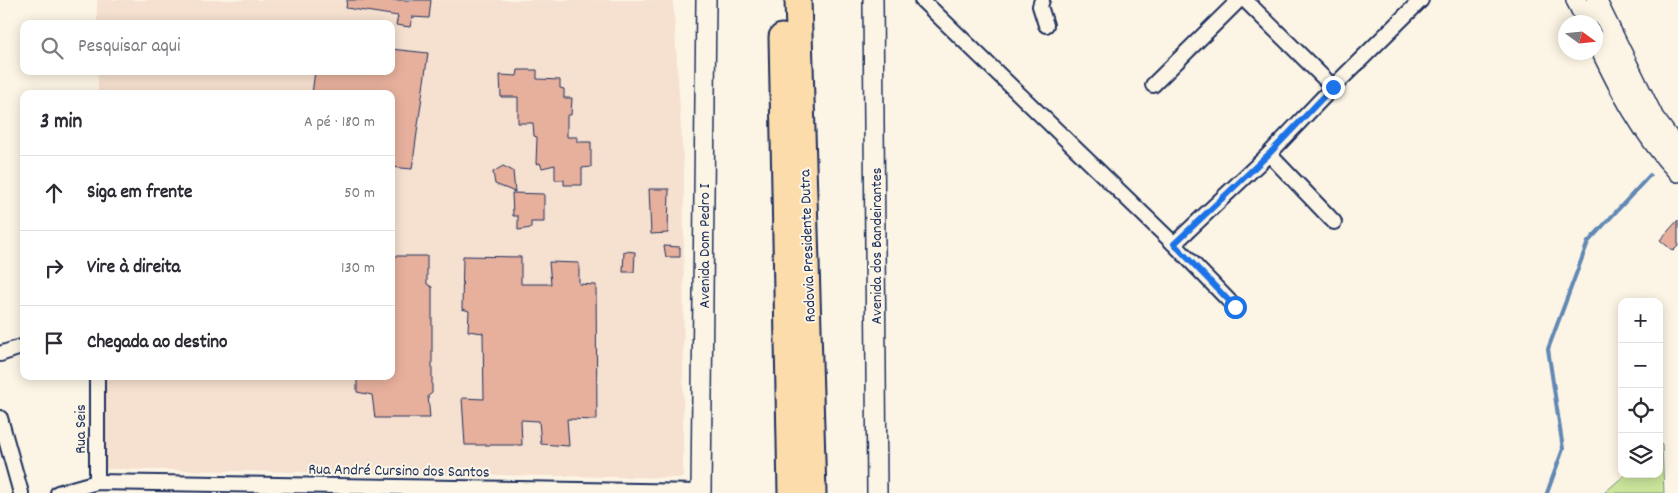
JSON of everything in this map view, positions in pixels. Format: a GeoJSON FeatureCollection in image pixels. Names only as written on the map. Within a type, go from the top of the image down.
{"type":"FeatureCollection","features":[{"type":"Feature","properties":{"kind":"highway","name":"Rodovia Presidente Dutra"},"geometry":{"type":"LineString","coordinates":[[782,0],[791,493]]}},
{"type":"Feature","properties":{"kind":"highway","name":"Rodovia Presidente Dutra"},"geometry":{"type":"LineString","coordinates":[[798,0],[813,493]]}},
{"type":"Feature","properties":{"kind":"main road","name":"Avenida Dom Pedro I"},"geometry":{"type":"LineString","coordinates":[[701,492],[706,0]]}},
{"type":"Feature","properties":{"kind":"main road","name":"Avenida dos Bandeirantes"},"geometry":{"type":"LineString","coordinates":[[873,0],[877,493]]}},
{"type":"Feature","properties":{"kind":"main road"},"geometry":{"type":"LineString","coordinates":[[1576,0],[1584,15]]}},
{"type":"Feature","properties":{"kind":"main road"},"geometry":{"type":"LineString","coordinates":[[1596,0],[1618,67],[1619,89],[1662,155],[1678,172]]}},
{"type":"Feature","properties":{"kind":"main road"},"geometry":{"type":"LineString","coordinates":[[1603,49],[1678,150]]}},
{"type":"Feature","properties":{"kind":"street"},"geometry":{"type":"LineString","coordinates":[[922,0],[1174,244],[1235,307]]}},
{"type":"Feature","properties":{"kind":"street"},"geometry":{"type":"LineString","coordinates":[[1042,0],[1040,6],[1046,25]]}},
{"type":"Feature","properties":{"kind":"street"},"geometry":{"type":"LineString","coordinates":[[1153,85],[1240,0]]}},
{"type":"Feature","properties":{"kind":"street"},"geometry":{"type":"LineString","coordinates":[[1245,0],[1333,87]]}},
{"type":"Feature","properties":{"kind":"street"},"geometry":{"type":"LineString","coordinates":[[1174,244],[1269,154],[1420,0]]}},
{"type":"Feature","properties":{"kind":"street"},"geometry":{"type":"LineString","coordinates":[[1269,154],[1334,222]]}},
{"type":"Feature","properties":{"kind":"street"},"geometry":{"type":"LineString","coordinates":[[0,354],[20,347]]}},
{"type":"Feature","properties":{"kind":"street","name":"Rua Seis"},"geometry":{"type":"LineString","coordinates":[[97,380],[97,482]]}},
{"type":"Feature","properties":{"kind":"street"},"geometry":{"type":"LineString","coordinates":[[0,418],[21,493]]}},
{"type":"Feature","properties":{"kind":"street","name":"Rua André Cursino dos Santos"},"geometry":{"type":"LineString","coordinates":[[58,493],[97,482],[701,492]]}},
{"type":"Feature","properties":{"kind":"shaded area"},"geometry":{"type":"Polygon","coordinates":[[[97,0],[673,0],[684,174],[683,478],[104,469],[103,380],[395,380],[395,90],[98,90],[98,75],[395,75],[395,20],[97,20],[97,0]]]}},
{"type":"Feature","properties":{"kind":"green space"},"geometry":{"type":"Polygon","coordinates":[[[1663,468],[1664,493],[1604,493],[1621,478],[1663,478],[1663,468]]]}},
{"type":"Feature","properties":{"kind":"building"},"geometry":{"type":"Polygon","coordinates":[[[347,0],[431,0],[429,18],[412,17],[410,27],[396,25],[398,16],[346,8],[347,0]]]}},
{"type":"Feature","properties":{"kind":"building"},"geometry":{"type":"Polygon","coordinates":[[[395,49],[428,53],[412,169],[395,167],[395,90],[313,90],[314,75],[395,75],[395,49]]]}},
{"type":"Feature","properties":{"kind":"building"},"geometry":{"type":"Polygon","coordinates":[[[518,70],[537,70],[537,79],[560,80],[560,88],[564,89],[564,98],[572,98],[571,115],[567,115],[567,137],[577,137],[577,142],[591,142],[591,167],[582,168],[582,185],[564,185],[564,180],[555,180],[555,165],[542,168],[540,163],[536,164],[537,137],[534,136],[533,123],[518,123],[518,97],[501,97],[500,75],[517,76],[518,70]]]}},
{"type":"Feature","properties":{"kind":"building"},"geometry":{"type":"Polygon","coordinates":[[[503,166],[513,171],[515,192],[495,184],[493,172],[503,166]]]}},
{"type":"Feature","properties":{"kind":"building"},"geometry":{"type":"Polygon","coordinates":[[[649,189],[669,189],[668,233],[651,234],[649,189]]]}},
{"type":"Feature","properties":{"kind":"building"},"geometry":{"type":"Polygon","coordinates":[[[512,193],[544,194],[544,222],[531,222],[531,228],[518,230],[518,216],[513,216],[512,193]]]}},
{"type":"Feature","properties":{"kind":"building"},"geometry":{"type":"Polygon","coordinates":[[[1678,220],[1678,246],[1673,251],[1660,240],[1678,220]]]}},
{"type":"Feature","properties":{"kind":"building"},"geometry":{"type":"Polygon","coordinates":[[[664,246],[680,247],[680,257],[666,257],[664,246]]]}},
{"type":"Feature","properties":{"kind":"building"},"geometry":{"type":"Polygon","coordinates":[[[624,251],[635,252],[634,272],[623,272],[624,251]]]}},
{"type":"Feature","properties":{"kind":"building"},"geometry":{"type":"Polygon","coordinates":[[[395,256],[427,256],[427,284],[432,287],[432,393],[428,396],[430,418],[375,418],[372,395],[357,392],[357,380],[395,380],[395,256]]]}},
{"type":"Feature","properties":{"kind":"building"},"geometry":{"type":"Polygon","coordinates":[[[463,256],[521,257],[521,284],[551,284],[549,262],[579,263],[579,284],[596,285],[597,420],[567,419],[569,446],[541,444],[539,421],[521,420],[522,445],[465,445],[462,398],[484,399],[483,333],[468,331],[469,311],[462,309],[463,256]]]}},
{"type":"Feature","properties":{"kind":"waterway"},"geometry":{"type":"LineString","coordinates":[[1547,493],[1563,449],[1548,349],[1588,242],[1650,175]]}},
{"type":"Feature","properties":{"kind":"route"},"geometry":{"type":"LineString","coordinates":[[1235,307],[1174,244],[1269,154],[1333,87]]}}]}
